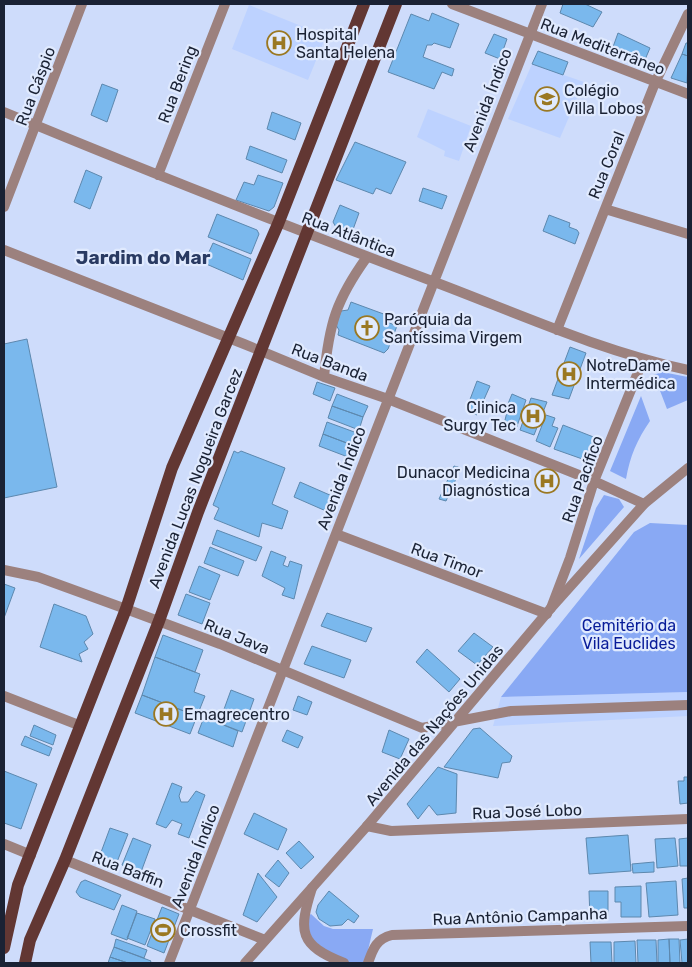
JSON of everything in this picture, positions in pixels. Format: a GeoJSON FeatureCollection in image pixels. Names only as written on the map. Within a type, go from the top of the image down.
{"type":"FeatureCollection","features":[{"type":"Feature","properties":{"kind":"main road","name":"Avenida Lucas Nogueira Garcez"},"geometry":{"type":"LineString","coordinates":[[4,906],[18,885],[31,855],[126,609],[172,468],[278,224],[364,4]]}},
{"type":"Feature","properties":{"kind":"main road","name":"Avenida Lucas Nogueira Garcez"},"geometry":{"type":"LineString","coordinates":[[25,963],[30,940],[65,860],[159,621],[260,351],[396,4]]}},
{"type":"Feature","properties":{"kind":"main road","name":"Avenida Lucas Nogueira Garcez"},"geometry":{"type":"LineString","coordinates":[[4,948],[18,885]]}},
{"type":"Feature","properties":{"kind":"street","name":"Rua Cáspio"},"geometry":{"type":"LineString","coordinates":[[4,207],[82,4]]}},
{"type":"Feature","properties":{"kind":"street","name":"Rua Bering"},"geometry":{"type":"LineString","coordinates":[[158,175],[225,4]]}},
{"type":"Feature","properties":{"kind":"street","name":"Rua Mediterrâneo"},"geometry":{"type":"LineString","coordinates":[[452,4],[688,94]]}},
{"type":"Feature","properties":{"kind":"street","name":"Avenida Índico"},"geometry":{"type":"LineString","coordinates":[[169,963],[529,33],[542,4]]}},
{"type":"Feature","properties":{"kind":"street","name":"Rua Coral"},"geometry":{"type":"LineString","coordinates":[[557,330],[655,83],[688,14]]}},
{"type":"Feature","properties":{"kind":"street","name":"Rua Atlântica"},"geometry":{"type":"LineString","coordinates":[[4,112],[278,224],[433,281],[557,330],[643,360],[688,370]]}},
{"type":"Feature","properties":{"kind":"street"},"geometry":{"type":"LineString","coordinates":[[606,209],[688,234]]}},
{"type":"Feature","properties":{"kind":"street","name":"Rua Banda"},"geometry":{"type":"LineString","coordinates":[[4,250],[324,377],[388,399],[594,481],[644,504]]}},
{"type":"Feature","properties":{"kind":"street"},"geometry":{"type":"LineString","coordinates":[[324,377],[331,324],[347,285],[367,257]]}},
{"type":"Feature","properties":{"kind":"street","name":"Rua Pacífico"},"geometry":{"type":"LineString","coordinates":[[549,611],[570,558],[594,481],[643,360]]}},
{"type":"Feature","properties":{"kind":"street","name":"Avenida das Nações Unidas"},"geometry":{"type":"LineString","coordinates":[[244,963],[367,826],[549,611],[644,504],[688,468]]}},
{"type":"Feature","properties":{"kind":"street","name":"Rua Timor"},"geometry":{"type":"LineString","coordinates":[[336,534],[549,611]]}},
{"type":"Feature","properties":{"kind":"street","name":"Rua Java"},"geometry":{"type":"LineString","coordinates":[[4,570],[38,577],[159,621],[422,728],[493,713],[553,708],[688,705]]}},
{"type":"Feature","properties":{"kind":"street"},"geometry":{"type":"LineString","coordinates":[[4,696],[81,726]]}},
{"type":"Feature","properties":{"kind":"street","name":"Rua José Lobo"},"geometry":{"type":"LineString","coordinates":[[367,826],[391,831],[688,819]]}},
{"type":"Feature","properties":{"kind":"street"},"geometry":{"type":"LineString","coordinates":[[4,844],[31,855]]}},
{"type":"Feature","properties":{"kind":"street","name":"Rua Baffin"},"geometry":{"type":"LineString","coordinates":[[65,860],[265,940]]}},
{"type":"Feature","properties":{"kind":"street"},"geometry":{"type":"LineString","coordinates":[[312,888],[302,916],[304,933],[312,946],[320,952],[344,963]]}},
{"type":"Feature","properties":{"kind":"street","name":"Rua Antônio Campanha"},"geometry":{"type":"LineString","coordinates":[[368,963],[380,939],[392,935],[688,926]]}},
{"type":"Feature","properties":{"kind":"shaded area","name":"Hospital Santa Helena"},"geometry":{"type":"Polygon","coordinates":[[[249,5],[326,36],[308,80],[232,49],[249,5]]]}},
{"type":"Feature","properties":{"kind":"shaded area","name":"Colégio Villa Lobos"},"geometry":{"type":"Polygon","coordinates":[[[532,64],[584,82],[560,138],[508,119],[532,64]]]}},
{"type":"Feature","properties":{"kind":"shaded area"},"geometry":{"type":"Polygon","coordinates":[[[428,109],[471,126],[459,161],[444,156],[445,151],[417,137],[428,109]]]}},
{"type":"Feature","properties":{"kind":"shaded area"},"geometry":{"type":"Polygon","coordinates":[[[688,692],[688,716],[493,726],[501,697],[688,692]]]}},
{"type":"Feature","properties":{"kind":"green space"},"geometry":{"type":"Polygon","coordinates":[[[662,372],[688,377],[688,400],[667,409],[654,375],[662,372]]]}},
{"type":"Feature","properties":{"kind":"green space"},"geometry":{"type":"Polygon","coordinates":[[[641,396],[650,421],[635,448],[626,479],[610,471],[641,396]]]}},
{"type":"Feature","properties":{"kind":"green space"},"geometry":{"type":"Polygon","coordinates":[[[604,495],[619,499],[624,507],[579,559],[596,508],[604,495]]]}},
{"type":"Feature","properties":{"kind":"green space","name":"Cemitério da Vila Euclides"},"geometry":{"type":"Polygon","coordinates":[[[650,523],[688,525],[688,692],[501,697],[634,532],[650,523]]]}},
{"type":"Feature","properties":{"kind":"green space"},"geometry":{"type":"Polygon","coordinates":[[[311,914],[324,926],[333,929],[373,929],[365,963],[350,963],[332,956],[311,938],[306,918],[311,914]]]}},
{"type":"Feature","properties":{"kind":"building"},"geometry":{"type":"Polygon","coordinates":[[[563,4],[585,4],[602,12],[593,27],[560,13],[563,4]]]}},
{"type":"Feature","properties":{"kind":"building"},"geometry":{"type":"Polygon","coordinates":[[[432,13],[459,24],[450,48],[434,43],[427,45],[423,57],[454,69],[452,76],[442,72],[434,89],[388,72],[411,14],[429,21],[432,13]]]}},
{"type":"Feature","properties":{"kind":"building"},"geometry":{"type":"Polygon","coordinates":[[[618,33],[650,48],[644,62],[613,47],[618,33]]]}},
{"type":"Feature","properties":{"kind":"building"},"geometry":{"type":"Polygon","coordinates":[[[494,34],[507,39],[500,59],[485,53],[494,34]]]}},
{"type":"Feature","properties":{"kind":"building"},"geometry":{"type":"Polygon","coordinates":[[[686,43],[688,43],[688,56],[682,54],[686,43]]]}},
{"type":"Feature","properties":{"kind":"building"},"geometry":{"type":"Polygon","coordinates":[[[538,51],[568,62],[563,75],[532,64],[538,51]]]}},
{"type":"Feature","properties":{"kind":"building"},"geometry":{"type":"Polygon","coordinates":[[[682,54],[688,56],[687,83],[671,78],[682,54]]]}},
{"type":"Feature","properties":{"kind":"building"},"geometry":{"type":"Polygon","coordinates":[[[102,84],[118,90],[107,122],[91,115],[102,84]]]}},
{"type":"Feature","properties":{"kind":"building"},"geometry":{"type":"Polygon","coordinates":[[[272,112],[301,123],[295,140],[267,129],[272,112]]]}},
{"type":"Feature","properties":{"kind":"building"},"geometry":{"type":"Polygon","coordinates":[[[355,142],[406,162],[391,194],[376,188],[373,194],[336,180],[355,142]]]}},
{"type":"Feature","properties":{"kind":"building"},"geometry":{"type":"Polygon","coordinates":[[[250,146],[287,160],[282,173],[246,159],[250,146]]]}},
{"type":"Feature","properties":{"kind":"building"},"geometry":{"type":"Polygon","coordinates":[[[86,170],[102,177],[90,209],[74,202],[86,170]]]}},
{"type":"Feature","properties":{"kind":"building"},"geometry":{"type":"Polygon","coordinates":[[[258,175],[283,183],[274,207],[269,211],[236,200],[244,182],[254,185],[258,175]]]}},
{"type":"Feature","properties":{"kind":"building"},"geometry":{"type":"Polygon","coordinates":[[[423,188],[447,196],[442,209],[419,201],[423,188]]]}},
{"type":"Feature","properties":{"kind":"building"},"geometry":{"type":"Polygon","coordinates":[[[340,205],[359,213],[351,235],[346,231],[344,237],[335,234],[337,229],[333,222],[340,205]]]}},
{"type":"Feature","properties":{"kind":"building"},"geometry":{"type":"Polygon","coordinates":[[[217,214],[257,230],[259,234],[251,254],[208,237],[217,214]]]}},
{"type":"Feature","properties":{"kind":"building"},"geometry":{"type":"Polygon","coordinates":[[[549,215],[570,223],[569,227],[577,230],[579,233],[575,244],[543,231],[549,215]]]}},
{"type":"Feature","properties":{"kind":"building"},"geometry":{"type":"Polygon","coordinates":[[[213,243],[251,259],[243,280],[204,263],[213,243]]]}},
{"type":"Feature","properties":{"kind":"building","name":"Paróquia da Santíssima Virgem"},"geometry":{"type":"Polygon","coordinates":[[[351,302],[389,316],[387,322],[397,326],[388,349],[384,353],[338,335],[339,330],[336,325],[341,311],[348,310],[351,302]]]}},
{"type":"Feature","properties":{"kind":"building"},"geometry":{"type":"Polygon","coordinates":[[[27,339],[57,487],[4,498],[4,344],[27,339]]]}},
{"type":"Feature","properties":{"kind":"building","name":"NotreDame Intermédica"},"geometry":{"type":"Polygon","coordinates":[[[570,347],[586,353],[569,399],[552,395],[570,347]]]}},
{"type":"Feature","properties":{"kind":"building"},"geometry":{"type":"Polygon","coordinates":[[[477,381],[490,386],[477,415],[466,410],[477,381]]]}},
{"type":"Feature","properties":{"kind":"building"},"geometry":{"type":"Polygon","coordinates":[[[317,382],[335,388],[330,401],[313,394],[317,382]]]}},
{"type":"Feature","properties":{"kind":"building"},"geometry":{"type":"Polygon","coordinates":[[[337,394],[368,406],[363,417],[332,406],[337,394]]]}},
{"type":"Feature","properties":{"kind":"building"},"geometry":{"type":"Polygon","coordinates":[[[512,394],[526,400],[516,429],[504,424],[507,412],[505,411],[512,394]]]}},
{"type":"Feature","properties":{"kind":"building","name":"Clinica Surgy Tec"},"geometry":{"type":"Polygon","coordinates":[[[531,398],[547,402],[534,435],[520,430],[531,398]]]}},
{"type":"Feature","properties":{"kind":"building"},"geometry":{"type":"Polygon","coordinates":[[[332,406],[363,417],[359,430],[328,418],[332,406]]]}},
{"type":"Feature","properties":{"kind":"building"},"geometry":{"type":"Polygon","coordinates":[[[546,415],[555,418],[552,426],[558,428],[550,447],[536,441],[546,415]]]}},
{"type":"Feature","properties":{"kind":"building"},"geometry":{"type":"Polygon","coordinates":[[[327,422],[357,433],[352,445],[323,434],[327,422]]]}},
{"type":"Feature","properties":{"kind":"building"},"geometry":{"type":"Polygon","coordinates":[[[563,425],[596,438],[588,461],[554,449],[563,425]]]}},
{"type":"Feature","properties":{"kind":"building"},"geometry":{"type":"Polygon","coordinates":[[[323,434],[352,445],[348,457],[319,446],[323,434]]]}},
{"type":"Feature","properties":{"kind":"building"},"geometry":{"type":"Polygon","coordinates":[[[234,451],[238,453],[241,451],[285,468],[272,504],[288,511],[282,529],[262,523],[259,537],[214,519],[219,508],[213,505],[234,451]]]}},
{"type":"Feature","properties":{"kind":"building"},"geometry":{"type":"Polygon","coordinates":[[[454,466],[461,468],[446,501],[439,499],[454,466]]]}},
{"type":"Feature","properties":{"kind":"building"},"geometry":{"type":"Polygon","coordinates":[[[300,482],[332,496],[326,511],[294,497],[300,482]]]}},
{"type":"Feature","properties":{"kind":"building"},"geometry":{"type":"Polygon","coordinates":[[[217,530],[262,547],[256,561],[212,544],[217,530]]]}},
{"type":"Feature","properties":{"kind":"building"},"geometry":{"type":"Polygon","coordinates":[[[210,547],[244,561],[238,576],[204,563],[210,547]]]}},
{"type":"Feature","properties":{"kind":"building"},"geometry":{"type":"Polygon","coordinates":[[[271,551],[286,557],[283,565],[288,567],[290,561],[302,565],[294,599],[282,595],[285,588],[262,576],[271,551]]]}},
{"type":"Feature","properties":{"kind":"building"},"geometry":{"type":"Polygon","coordinates":[[[199,566],[220,575],[210,600],[189,592],[199,566]]]}},
{"type":"Feature","properties":{"kind":"building"},"geometry":{"type":"Polygon","coordinates":[[[4,584],[15,588],[4,618],[4,584]]]}},
{"type":"Feature","properties":{"kind":"building"},"geometry":{"type":"Polygon","coordinates":[[[186,594],[210,603],[202,624],[178,615],[186,594]]]}},
{"type":"Feature","properties":{"kind":"building"},"geometry":{"type":"Polygon","coordinates":[[[54,604],[86,616],[93,634],[84,642],[88,649],[79,654],[82,662],[40,647],[54,604]]]}},
{"type":"Feature","properties":{"kind":"building"},"geometry":{"type":"Polygon","coordinates":[[[327,613],[372,628],[366,642],[321,626],[327,613]]]}},
{"type":"Feature","properties":{"kind":"building"},"geometry":{"type":"Polygon","coordinates":[[[474,633],[493,647],[477,665],[458,651],[474,633]]]}},
{"type":"Feature","properties":{"kind":"building"},"geometry":{"type":"Polygon","coordinates":[[[163,635],[203,650],[195,672],[155,657],[163,635]]]}},
{"type":"Feature","properties":{"kind":"building"},"geometry":{"type":"Polygon","coordinates":[[[312,646],[351,660],[344,678],[304,664],[312,646]]]}},
{"type":"Feature","properties":{"kind":"building"},"geometry":{"type":"Polygon","coordinates":[[[427,649],[460,679],[449,692],[416,662],[427,649]]]}},
{"type":"Feature","properties":{"kind":"building"},"geometry":{"type":"Polygon","coordinates":[[[155,657],[200,674],[194,692],[205,696],[197,716],[142,695],[155,657]]]}},
{"type":"Feature","properties":{"kind":"building"},"geometry":{"type":"Polygon","coordinates":[[[231,690],[254,699],[242,732],[219,723],[231,690]]]}},
{"type":"Feature","properties":{"kind":"building","name":"Emagrecentro"},"geometry":{"type":"Polygon","coordinates":[[[142,695],[197,716],[190,734],[135,713],[142,695]]]}},
{"type":"Feature","properties":{"kind":"building"},"geometry":{"type":"Polygon","coordinates":[[[298,696],[312,702],[307,715],[293,710],[298,696]]]}},
{"type":"Feature","properties":{"kind":"building"},"geometry":{"type":"Polygon","coordinates":[[[204,717],[238,731],[233,747],[198,733],[204,717]]]}},
{"type":"Feature","properties":{"kind":"building"},"geometry":{"type":"Polygon","coordinates":[[[34,725],[56,735],[53,745],[30,736],[34,725]]]}},
{"type":"Feature","properties":{"kind":"building"},"geometry":{"type":"Polygon","coordinates":[[[480,728],[512,756],[510,762],[502,763],[498,778],[444,767],[473,729],[480,728]]]}},
{"type":"Feature","properties":{"kind":"building"},"geometry":{"type":"Polygon","coordinates":[[[287,730],[303,737],[298,748],[282,741],[287,730]]]}},
{"type":"Feature","properties":{"kind":"building"},"geometry":{"type":"Polygon","coordinates":[[[389,730],[409,739],[400,759],[382,752],[389,730]]]}},
{"type":"Feature","properties":{"kind":"building"},"geometry":{"type":"Polygon","coordinates":[[[25,736],[52,748],[49,756],[21,745],[25,736]]]}},
{"type":"Feature","properties":{"kind":"building"},"geometry":{"type":"Polygon","coordinates":[[[438,767],[457,774],[456,813],[437,815],[429,805],[418,819],[407,804],[438,767]]]}},
{"type":"Feature","properties":{"kind":"building"},"geometry":{"type":"Polygon","coordinates":[[[4,771],[37,784],[21,829],[4,823],[4,771]]]}},
{"type":"Feature","properties":{"kind":"building"},"geometry":{"type":"Polygon","coordinates":[[[684,777],[688,777],[688,803],[680,804],[678,781],[684,781],[684,777]]]}},
{"type":"Feature","properties":{"kind":"building"},"geometry":{"type":"Polygon","coordinates":[[[172,783],[182,787],[179,796],[181,802],[188,802],[196,791],[205,795],[189,838],[178,834],[182,824],[172,820],[166,828],[156,824],[172,783]]]}},
{"type":"Feature","properties":{"kind":"building"},"geometry":{"type":"Polygon","coordinates":[[[254,813],[287,829],[278,850],[244,834],[254,813]]]}},
{"type":"Feature","properties":{"kind":"building"},"geometry":{"type":"Polygon","coordinates":[[[110,828],[128,834],[117,862],[100,855],[110,828]]]}},
{"type":"Feature","properties":{"kind":"building"},"geometry":{"type":"Polygon","coordinates":[[[628,835],[631,871],[589,874],[586,838],[628,835]]]}},
{"type":"Feature","properties":{"kind":"building"},"geometry":{"type":"Polygon","coordinates":[[[133,838],[151,845],[141,872],[122,865],[133,838]]]}},
{"type":"Feature","properties":{"kind":"building"},"geometry":{"type":"Polygon","coordinates":[[[675,838],[678,866],[657,868],[655,839],[675,838]]]}},
{"type":"Feature","properties":{"kind":"building"},"geometry":{"type":"Polygon","coordinates":[[[688,838],[688,866],[680,866],[679,839],[688,838]]]}},
{"type":"Feature","properties":{"kind":"building"},"geometry":{"type":"Polygon","coordinates":[[[299,841],[314,857],[301,869],[286,853],[299,841]]]}},
{"type":"Feature","properties":{"kind":"building"},"geometry":{"type":"Polygon","coordinates":[[[278,860],[289,873],[279,887],[265,876],[278,860]]]}},
{"type":"Feature","properties":{"kind":"building"},"geometry":{"type":"Polygon","coordinates":[[[654,862],[654,872],[633,873],[632,864],[654,862]]]}},
{"type":"Feature","properties":{"kind":"building"},"geometry":{"type":"Polygon","coordinates":[[[258,873],[277,897],[257,922],[243,915],[258,873]]]}},
{"type":"Feature","properties":{"kind":"building"},"geometry":{"type":"Polygon","coordinates":[[[688,878],[688,908],[684,908],[682,879],[688,878]]]}},
{"type":"Feature","properties":{"kind":"building"},"geometry":{"type":"Polygon","coordinates":[[[85,880],[121,895],[114,910],[80,897],[76,892],[81,882],[85,880]]]}},
{"type":"Feature","properties":{"kind":"building"},"geometry":{"type":"Polygon","coordinates":[[[676,881],[678,915],[649,917],[646,883],[676,881]]]}},
{"type":"Feature","properties":{"kind":"building"},"geometry":{"type":"Polygon","coordinates":[[[641,886],[641,917],[621,917],[621,902],[615,902],[615,887],[641,886]]]}},
{"type":"Feature","properties":{"kind":"building"},"geometry":{"type":"Polygon","coordinates":[[[329,891],[359,916],[354,923],[348,919],[342,925],[330,926],[319,919],[316,912],[318,905],[329,891]]]}},
{"type":"Feature","properties":{"kind":"building"},"geometry":{"type":"Polygon","coordinates":[[[589,891],[608,891],[608,919],[590,919],[589,891]]]}},
{"type":"Feature","properties":{"kind":"building"},"geometry":{"type":"Polygon","coordinates":[[[122,905],[137,911],[127,940],[111,934],[122,905]]]}},
{"type":"Feature","properties":{"kind":"building","name":"Crossfit"},"geometry":{"type":"Polygon","coordinates":[[[162,907],[179,914],[164,953],[147,946],[162,907]]]}},
{"type":"Feature","properties":{"kind":"building"},"geometry":{"type":"Polygon","coordinates":[[[137,913],[155,919],[145,945],[127,938],[137,913]]]}},
{"type":"Feature","properties":{"kind":"building"},"geometry":{"type":"Polygon","coordinates":[[[116,939],[147,950],[144,958],[114,947],[116,939]]]}},
{"type":"Feature","properties":{"kind":"building"},"geometry":{"type":"Polygon","coordinates":[[[669,939],[679,939],[680,963],[670,963],[669,939]]]}},
{"type":"Feature","properties":{"kind":"building"},"geometry":{"type":"Polygon","coordinates":[[[669,939],[670,963],[658,963],[658,940],[669,939]]]}},
{"type":"Feature","properties":{"kind":"building"},"geometry":{"type":"Polygon","coordinates":[[[688,939],[688,963],[682,963],[680,940],[688,939]]]}},
{"type":"Feature","properties":{"kind":"building"},"geometry":{"type":"Polygon","coordinates":[[[637,940],[656,940],[657,963],[638,963],[637,940]]]}},
{"type":"Feature","properties":{"kind":"building"},"geometry":{"type":"Polygon","coordinates":[[[635,941],[636,963],[614,963],[614,942],[635,941]]]}},
{"type":"Feature","properties":{"kind":"building"},"geometry":{"type":"Polygon","coordinates":[[[590,942],[611,942],[612,963],[591,963],[590,942]]]}},
{"type":"Feature","properties":{"kind":"building"},"geometry":{"type":"Polygon","coordinates":[[[114,947],[151,961],[150,963],[128,963],[110,957],[114,947]]]}},
{"type":"Feature","properties":{"kind":"building"},"geometry":{"type":"Polygon","coordinates":[[[110,957],[128,963],[108,963],[110,957]]]}},
{"type":"Feature","properties":{"kind":"place","name":"Hospital Santa Helena"},"geometry":{"type":"Point","coordinates":[279,43]}},
{"type":"Feature","properties":{"kind":"place","name":"Colégio Villa Lobos"},"geometry":{"type":"Point","coordinates":[547,99]}},
{"type":"Feature","properties":{"kind":"place","name":"Paróquia da Santíssima Virgem"},"geometry":{"type":"Point","coordinates":[367,328]}},
{"type":"Feature","properties":{"kind":"place","name":"NotreDame Intermédica"},"geometry":{"type":"Point","coordinates":[569,374]}},
{"type":"Feature","properties":{"kind":"place","name":"Clinica Surgy Tec"},"geometry":{"type":"Point","coordinates":[533,416]}},
{"type":"Feature","properties":{"kind":"place","name":"Dunacor Medicina Diagnóstica"},"geometry":{"type":"Point","coordinates":[547,481]}},
{"type":"Feature","properties":{"kind":"place","name":"Emagrecentro"},"geometry":{"type":"Point","coordinates":[166,714]}},
{"type":"Feature","properties":{"kind":"place","name":"Crossfit"},"geometry":{"type":"Point","coordinates":[163,930]}},
{"type":"Feature","properties":{"kind":"district","name":"Jardim do Mar"},"geometry":{"type":"Point","coordinates":[143,257]}}]}
